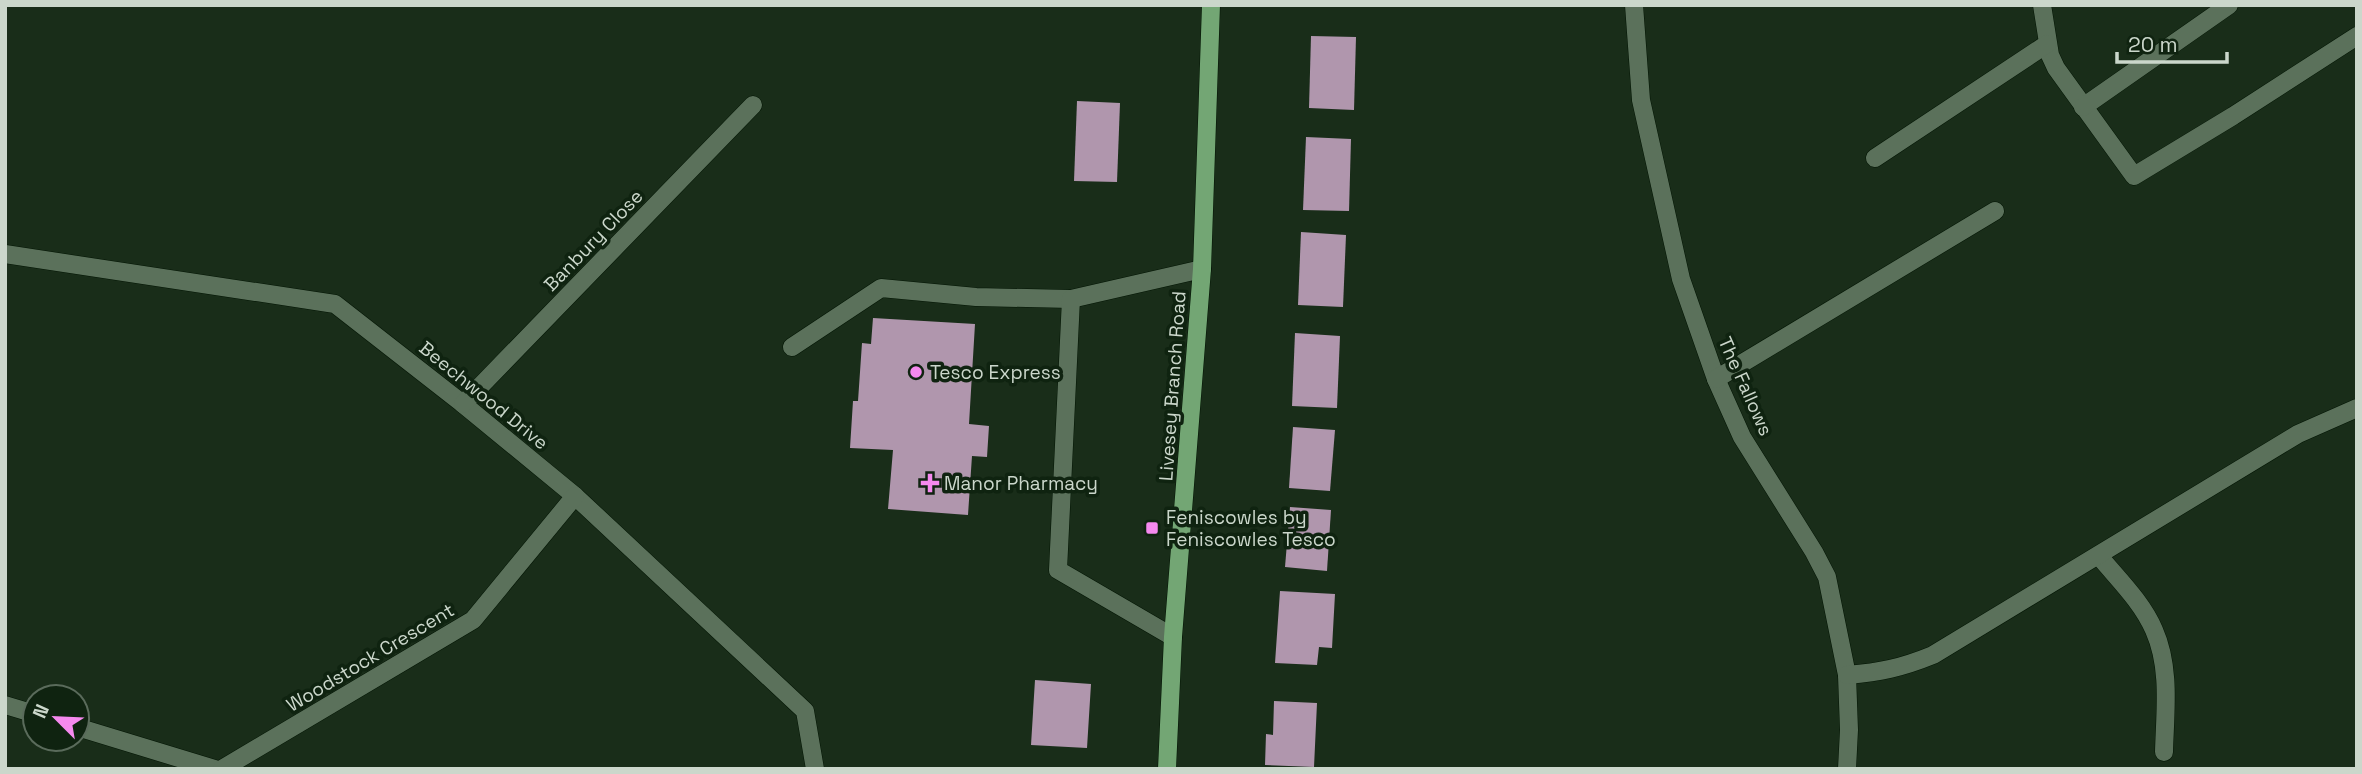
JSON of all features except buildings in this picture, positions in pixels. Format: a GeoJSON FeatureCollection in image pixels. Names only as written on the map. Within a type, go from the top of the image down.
{"type":"FeatureCollection","features":[{"type":"Feature","properties":{"kind":"main road","name":"Livesey Branch Road"},"geometry":{"type":"LineString","coordinates":[[1167,769],[1173,636],[1202,270],[1211,5]]}},
{"type":"Feature","properties":{"kind":"street","name":"The Fallows"},"geometry":{"type":"LineString","coordinates":[[1634,5],[1641,100],[1681,279],[1716,379],[1742,437],[1827,577],[1847,675],[1847,769]]}},
{"type":"Feature","properties":{"kind":"street"},"geometry":{"type":"LineString","coordinates":[[2042,5],[2050,55],[2056,68],[2134,176],[2357,36]]}},
{"type":"Feature","properties":{"kind":"street"},"geometry":{"type":"LineString","coordinates":[[2083,107],[2229,5]]}},
{"type":"Feature","properties":{"kind":"street"},"geometry":{"type":"LineString","coordinates":[[1875,158],[2048,44]]}},
{"type":"Feature","properties":{"kind":"street","name":"Banbury Close"},"geometry":{"type":"LineString","coordinates":[[463,404],[753,105]]}},
{"type":"Feature","properties":{"kind":"street"},"geometry":{"type":"LineString","coordinates":[[1716,379],[1995,211]]}},
{"type":"Feature","properties":{"kind":"street","name":"Beechwood Drive"},"geometry":{"type":"LineString","coordinates":[[5,254],[334,304],[463,404],[575,496],[805,710],[816,769]]}},
{"type":"Feature","properties":{"kind":"street"},"geometry":{"type":"LineString","coordinates":[[792,347],[881,288],[976,297],[1071,299],[1202,270]]}},
{"type":"Feature","properties":{"kind":"street"},"geometry":{"type":"LineString","coordinates":[[1071,299],[1058,570],[1173,636]]}},
{"type":"Feature","properties":{"kind":"street"},"geometry":{"type":"LineString","coordinates":[[1847,675],[1902,668],[1933,655],[2298,434],[2357,408]]}},
{"type":"Feature","properties":{"kind":"street","name":"Woodstock Crescent"},"geometry":{"type":"LineString","coordinates":[[222,769],[473,620],[575,496]]}},
{"type":"Feature","properties":{"kind":"street"},"geometry":{"type":"LineString","coordinates":[[2099,556],[2140,606],[2154,627],[2161,648],[2166,691],[2164,752]]}},
{"type":"Feature","properties":{"kind":"street"},"geometry":{"type":"LineString","coordinates":[[91,731],[215,769]]}},
{"type":"Feature","properties":{"kind":"place","name":"Tesco Express"},"geometry":{"type":"Point","coordinates":[916,372]}},
{"type":"Feature","properties":{"kind":"place","name":"Manor Pharmacy"},"geometry":{"type":"Point","coordinates":[930,483]}},
{"type":"Feature","properties":{"kind":"place","name":"Feniscowles by Feniscowles Tesco"},"geometry":{"type":"Point","coordinates":[1152,528]}}]}
